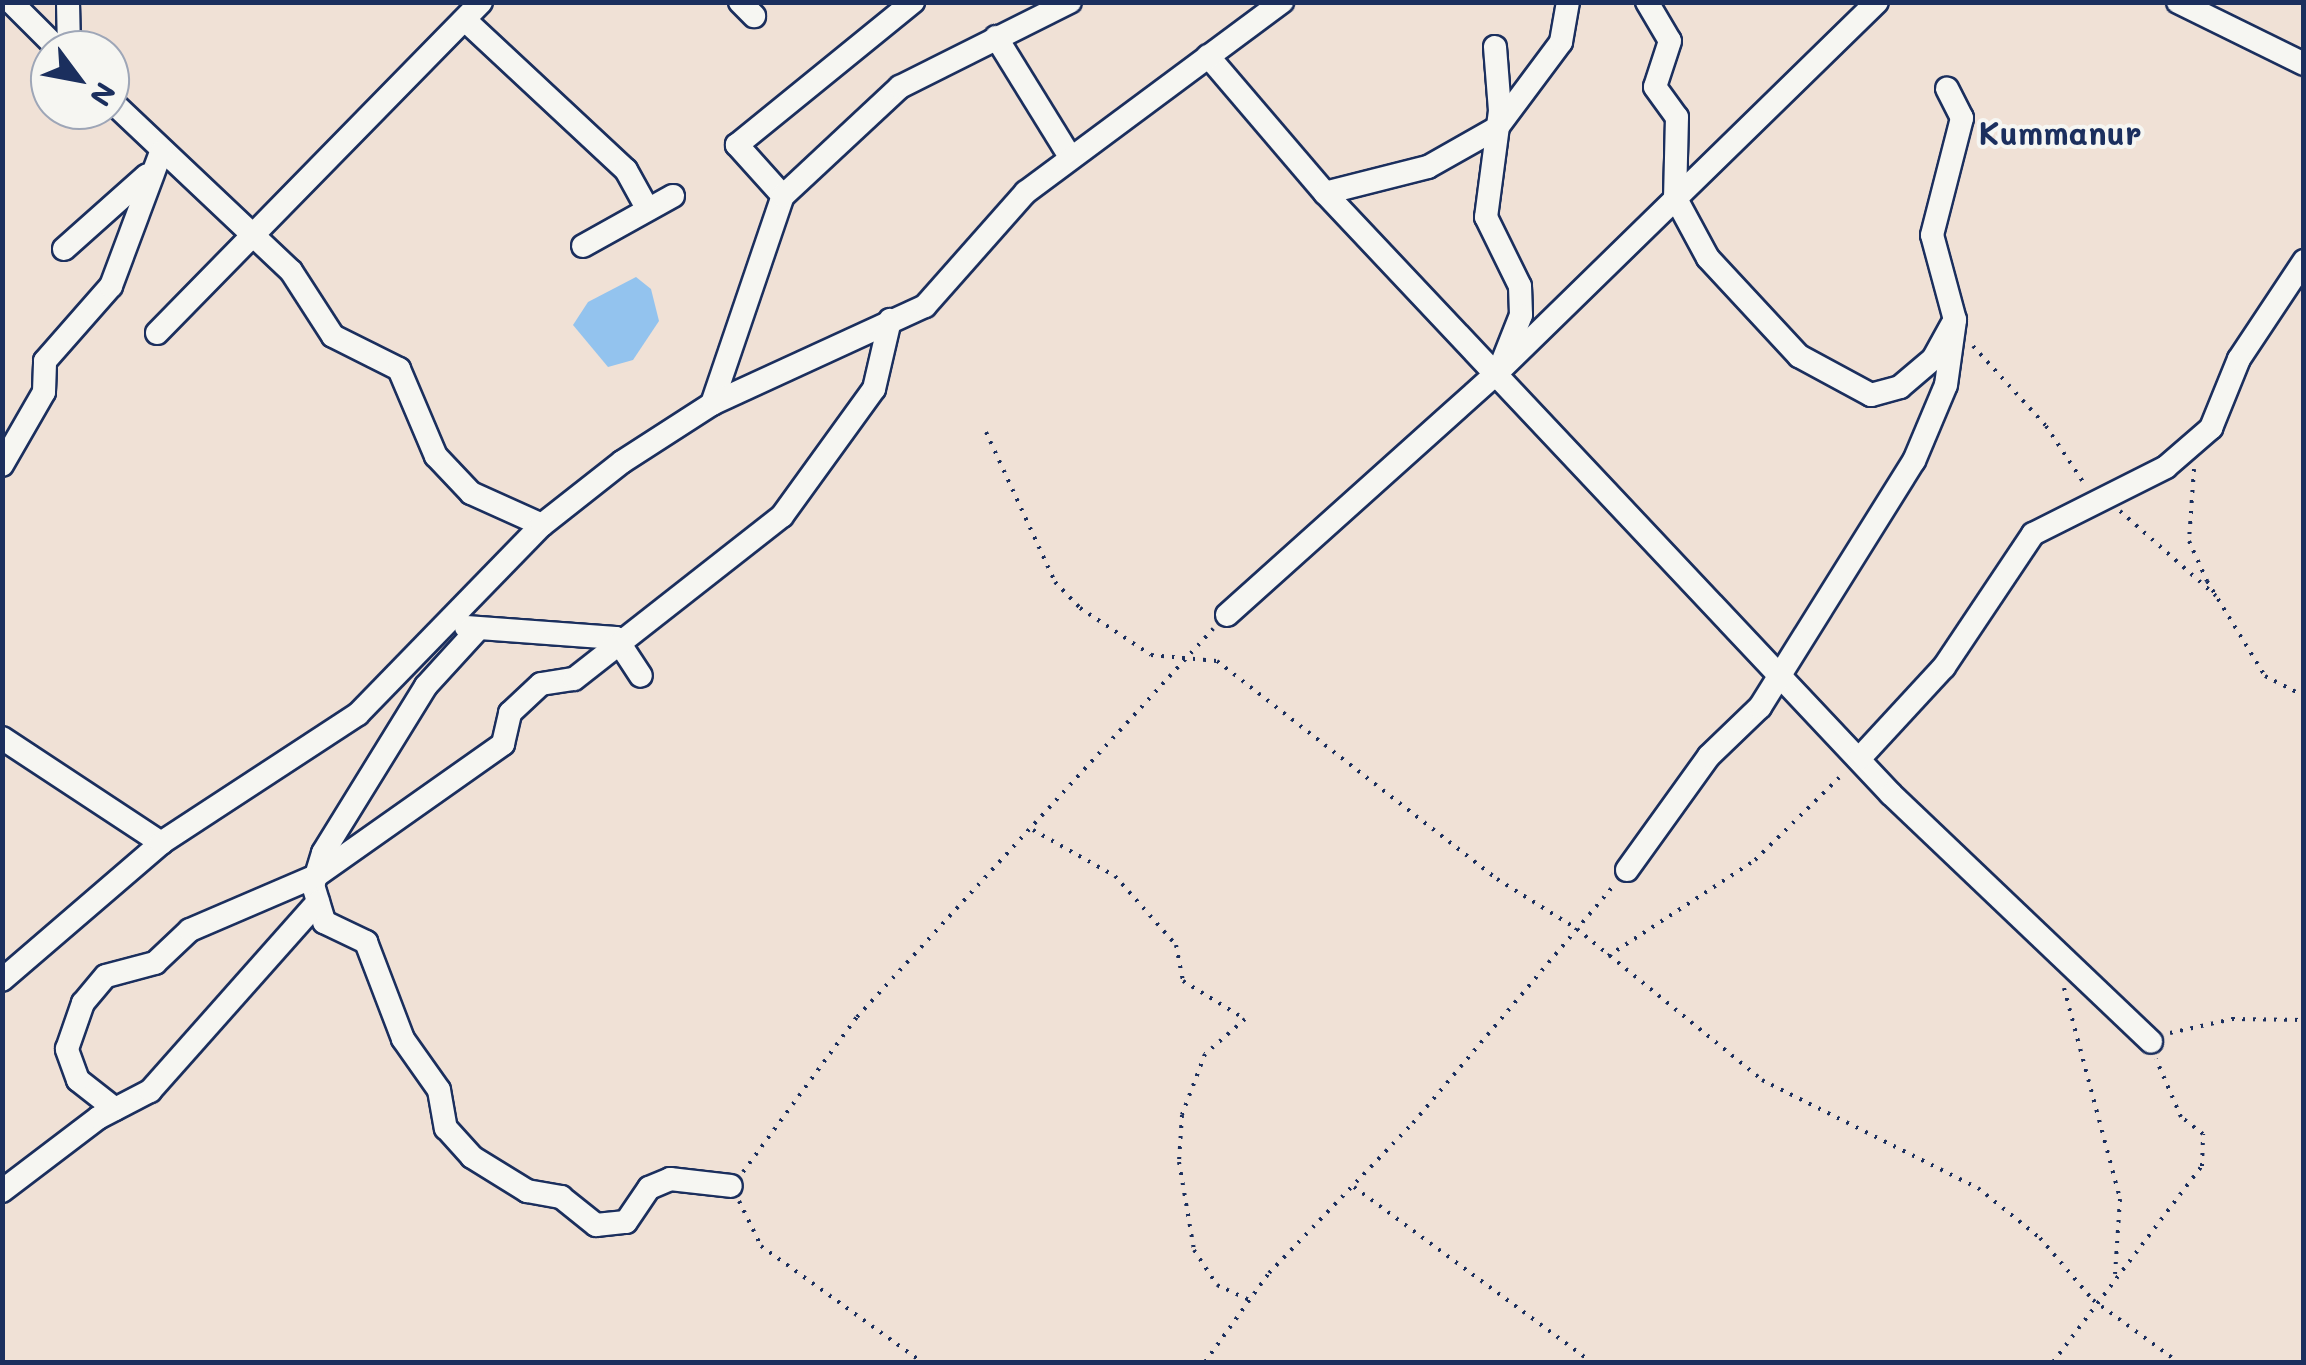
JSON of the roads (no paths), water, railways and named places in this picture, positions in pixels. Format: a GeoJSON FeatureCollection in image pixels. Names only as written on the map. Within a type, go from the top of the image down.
{"type":"FeatureCollection","features":[{"type":"Feature","properties":{"kind":"street"},"geometry":{"type":"LineString","coordinates":[[10,2],[39,30]]}},
{"type":"Feature","properties":{"kind":"street"},"geometry":{"type":"LineString","coordinates":[[68,2],[69,30]]}},
{"type":"Feature","properties":{"kind":"street"},"geometry":{"type":"LineString","coordinates":[[783,196],[737,145],[913,2]]}},
{"type":"Feature","properties":{"kind":"street"},"geometry":{"type":"LineString","coordinates":[[712,404],[783,196],[900,88],[1070,2]]}},
{"type":"Feature","properties":{"kind":"street"},"geometry":{"type":"LineString","coordinates":[[2,980],[161,843],[358,714],[542,525],[712,404],[925,306],[1026,192],[1282,2]]}},
{"type":"Feature","properties":{"kind":"street"},"geometry":{"type":"LineString","coordinates":[[1326,193],[1428,167],[1498,128],[1561,42],[1568,2]]}},
{"type":"Feature","properties":{"kind":"street"},"geometry":{"type":"LineString","coordinates":[[1647,2],[1670,42],[1654,86],[1677,118],[1675,196],[1708,258],[1799,356],[1872,396],[1900,387],[1932,358],[1955,320]]}},
{"type":"Feature","properties":{"kind":"street"},"geometry":{"type":"LineString","coordinates":[[1228,616],[1499,372],[1877,2]]}},
{"type":"Feature","properties":{"kind":"street"},"geometry":{"type":"LineString","coordinates":[[2178,2],[2304,64]]}},
{"type":"Feature","properties":{"kind":"street"},"geometry":{"type":"LineString","coordinates":[[158,333],[248,231],[473,11],[626,170],[647,208]]}},
{"type":"Feature","properties":{"kind":"street"},"geometry":{"type":"LineString","coordinates":[[996,37],[1070,158]]}},
{"type":"Feature","properties":{"kind":"street"},"geometry":{"type":"LineString","coordinates":[[1494,48],[1502,72],[1486,217],[1520,286],[1521,315],[1499,372]]}},
{"type":"Feature","properties":{"kind":"street"},"geometry":{"type":"LineString","coordinates":[[1208,56],[1326,193],[1499,372],[1859,759],[2150,1042]]}},
{"type":"Feature","properties":{"kind":"street"},"geometry":{"type":"LineString","coordinates":[[1627,870],[1780,672],[1914,461],[1946,385],[1955,320],[1932,235],[1962,118],[1947,90]]}},
{"type":"Feature","properties":{"kind":"street"},"geometry":{"type":"LineString","coordinates":[[130,126],[157,161],[248,231],[291,271],[333,336],[399,368],[436,456],[471,493],[542,525]]}},
{"type":"Feature","properties":{"kind":"street"},"geometry":{"type":"LineString","coordinates":[[64,249],[157,161]]}},
{"type":"Feature","properties":{"kind":"street"},"geometry":{"type":"LineString","coordinates":[[2,465],[44,392],[45,361],[111,286],[157,161]]}},
{"type":"Feature","properties":{"kind":"street"},"geometry":{"type":"LineString","coordinates":[[582,246],[672,196]]}},
{"type":"Feature","properties":{"kind":"street"},"geometry":{"type":"LineString","coordinates":[[1859,759],[1944,668],[2033,534],[2166,467],[2211,428],[2239,359],[2304,261]]}},
{"type":"Feature","properties":{"kind":"street"},"geometry":{"type":"LineString","coordinates":[[115,1109],[78,1080],[67,1049],[84,1003],[106,976],[156,962],[190,930],[316,876],[502,744],[510,713],[541,684],[574,679],[616,638],[732,559],[814,481],[874,389],[890,320]]}},
{"type":"Feature","properties":{"kind":"street"},"geometry":{"type":"LineString","coordinates":[[444,622],[478,630],[616,638]]}},
{"type":"Feature","properties":{"kind":"street"},"geometry":{"type":"LineString","coordinates":[[478,630],[426,686],[316,876],[324,922],[366,942],[403,1038],[439,1090],[446,1128],[472,1156],[527,1191],[561,1197],[596,1224],[626,1222],[649,1188],[670,1178],[731,1186]]}},
{"type":"Feature","properties":{"kind":"street"},"geometry":{"type":"LineString","coordinates":[[616,638],[641,676]]}},
{"type":"Feature","properties":{"kind":"street"},"geometry":{"type":"LineString","coordinates":[[2,738],[161,843]]}},
{"type":"Feature","properties":{"kind":"street"},"geometry":{"type":"LineString","coordinates":[[2,1191],[115,1109],[150,1092],[318,902]]}},
{"type":"Feature","properties":{"kind":"water"},"geometry":{"type":"Polygon","coordinates":[[[636,277],[651,289],[659,321],[633,360],[608,367],[573,325],[588,302],[636,277]]]}},
{"type":"Feature","properties":{"kind":"district","name":"Kummanur"},"geometry":{"type":"Point","coordinates":[2060,132]}}]}
